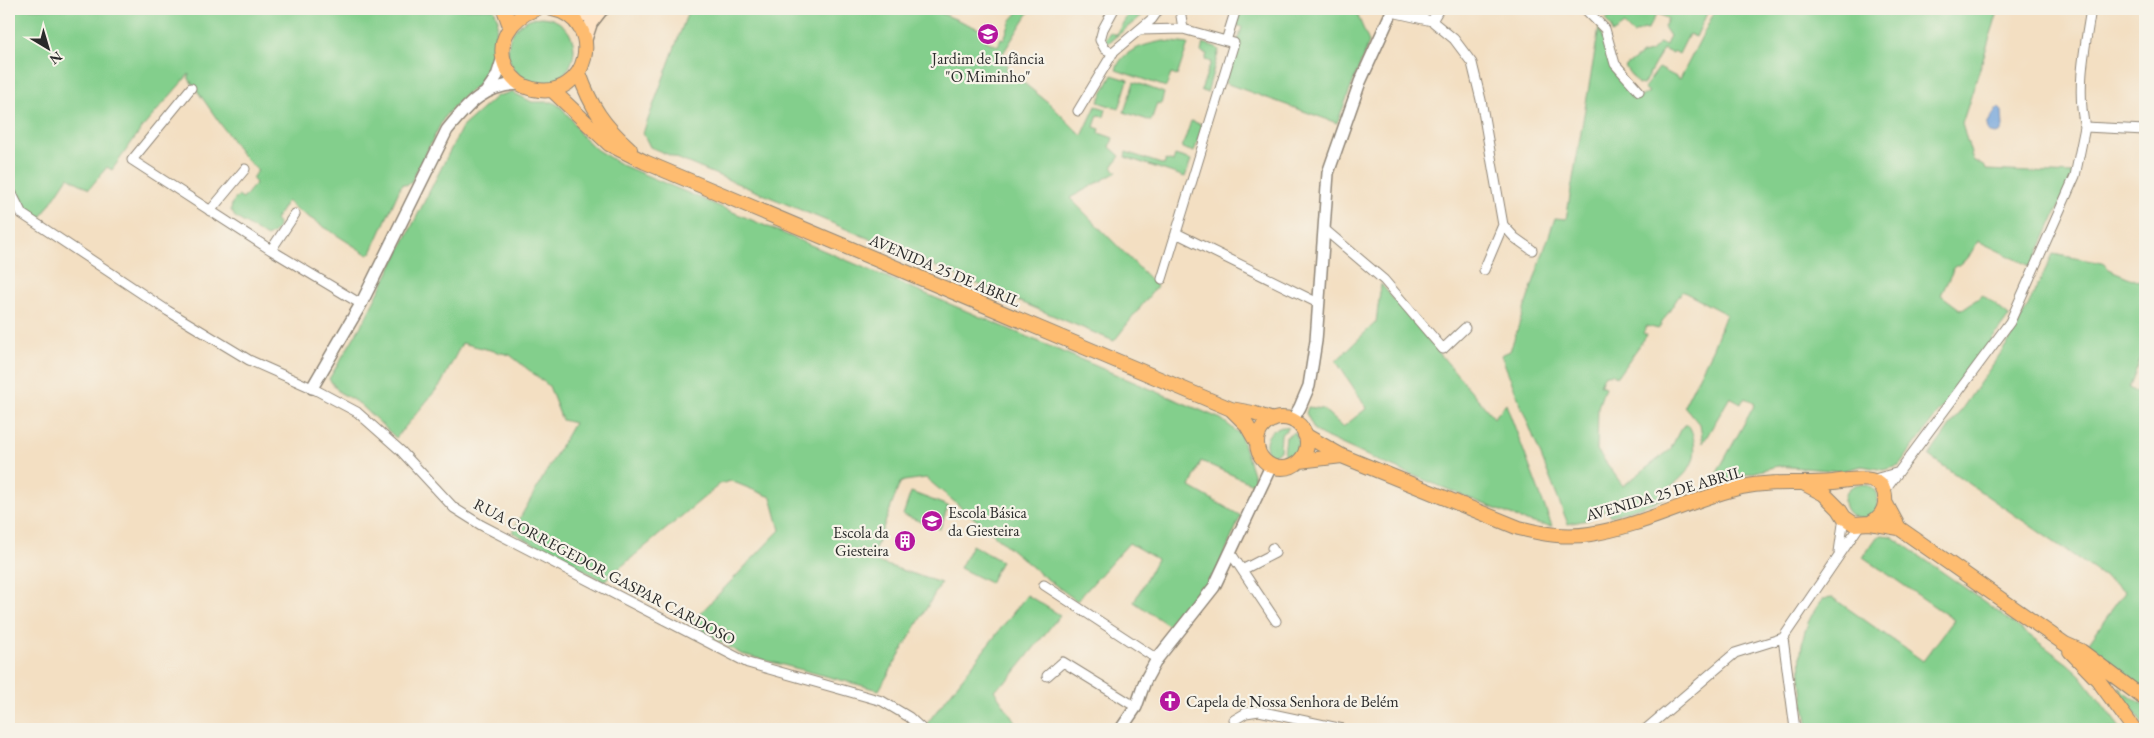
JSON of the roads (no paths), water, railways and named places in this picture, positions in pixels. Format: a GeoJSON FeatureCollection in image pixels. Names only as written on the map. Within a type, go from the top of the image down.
{"type":"FeatureCollection","features":[{"type":"Feature","properties":{"kind":"main road"},"geometry":{"type":"LineString","coordinates":[[504,9],[510,26]]}},
{"type":"Feature","properties":{"kind":"main road"},"geometry":{"type":"LineString","coordinates":[[536,9],[517,18],[510,26],[503,46],[503,57],[513,77],[521,84],[541,91],[562,87],[579,73],[586,52],[585,42],[582,31],[568,15]]}},
{"type":"Feature","properties":{"kind":"main road"},"geometry":{"type":"LineString","coordinates":[[552,9],[568,15],[584,15],[602,9]]}},
{"type":"Feature","properties":{"kind":"main road"},"geometry":{"type":"LineString","coordinates":[[585,42],[591,23],[602,9]]}},
{"type":"Feature","properties":{"kind":"main road","name":"AVENIDA 25 DE ABRIL"},"geometry":{"type":"LineString","coordinates":[[579,73],[589,101],[598,114],[614,135],[645,162]]}},
{"type":"Feature","properties":{"kind":"main road","name":"AVENIDA 25 DE ABRIL"},"geometry":{"type":"LineString","coordinates":[[552,90],[609,144],[645,162],[1231,410],[1253,413],[1273,420]]}},
{"type":"Feature","properties":{"kind":"main road","name":"AVENIDA 25 DE ABRIL"},"geometry":{"type":"LineString","coordinates":[[1231,410],[1246,424],[1257,443]]}},
{"type":"Feature","properties":{"kind":"main road"},"geometry":{"type":"LineString","coordinates":[[1286,419],[1292,421],[1298,424],[1305,435],[1306,449],[1299,462],[1286,468],[1272,466],[1261,457],[1257,443],[1262,429],[1273,420],[1286,419]]}},
{"type":"Feature","properties":{"kind":"main road","name":"AVENIDA 25 DE ABRIL"},"geometry":{"type":"LineString","coordinates":[[1305,435],[1342,456],[1520,528],[1542,534],[1565,536],[1590,534],[1616,528],[1742,487],[1776,482],[1871,480],[1876,483],[1900,528],[2065,644],[2081,651],[2145,698]]}},
{"type":"Feature","properties":{"kind":"main road","name":"AVENIDA 25 DE ABRIL"},"geometry":{"type":"LineString","coordinates":[[1299,462],[1342,456]]}},
{"type":"Feature","properties":{"kind":"main road"},"geometry":{"type":"LineString","coordinates":[[1842,513],[1839,495],[1847,483],[1853,479]]}},
{"type":"Feature","properties":{"kind":"main road","name":"AVENIDA 25 DE ABRIL"},"geometry":{"type":"LineString","coordinates":[[1800,482],[1824,494],[1854,524],[1900,528]]}},
{"type":"Feature","properties":{"kind":"main road"},"geometry":{"type":"LineString","coordinates":[[1865,524],[1881,515],[1884,497]]}},
{"type":"Feature","properties":{"kind":"main road","name":"AVENIDA 25 DE ABRIL"},"geometry":{"type":"LineString","coordinates":[[2065,644],[2098,680],[2134,729]]}},
{"type":"Feature","properties":{"kind":"street"},"geometry":{"type":"LineString","coordinates":[[1113,53],[1105,49],[1100,40],[1102,29],[1114,9]]}},
{"type":"Feature","properties":{"kind":"street"},"geometry":{"type":"LineString","coordinates":[[1078,111],[1113,53],[1160,9]]}},
{"type":"Feature","properties":{"kind":"street"},"geometry":{"type":"LineString","coordinates":[[1180,9],[1183,29]]}},
{"type":"Feature","properties":{"kind":"street"},"geometry":{"type":"LineString","coordinates":[[1226,41],[1236,9]]}},
{"type":"Feature","properties":{"kind":"street"},"geometry":{"type":"LineString","coordinates":[[1432,21],[1439,9]]}},
{"type":"Feature","properties":{"kind":"street"},"geometry":{"type":"LineString","coordinates":[[1585,9],[1605,29],[1616,64],[1639,91]]}},
{"type":"Feature","properties":{"kind":"street"},"geometry":{"type":"LineString","coordinates":[[1884,497],[1896,474],[2010,322],[2075,176],[2085,127],[2081,110],[2082,73],[2091,9]]}},
{"type":"Feature","properties":{"kind":"street"},"geometry":{"type":"LineString","coordinates":[[1292,421],[1309,386],[1316,341],[1328,173],[1360,82],[1392,11],[1432,21],[1454,39],[1472,63],[1481,100],[1503,225],[1484,270]]}},
{"type":"Feature","properties":{"kind":"street"},"geometry":{"type":"LineString","coordinates":[[1139,30],[1183,29],[1234,43],[1162,279]]}},
{"type":"Feature","properties":{"kind":"street"},"geometry":{"type":"LineString","coordinates":[[486,92],[497,76],[503,57]]}},
{"type":"Feature","properties":{"kind":"street"},"geometry":{"type":"LineString","coordinates":[[312,388],[361,304],[447,130],[467,106],[486,92],[504,85],[521,84]]}},
{"type":"Feature","properties":{"kind":"street"},"geometry":{"type":"LineString","coordinates":[[191,88],[132,160],[271,250],[361,304]]}},
{"type":"Feature","properties":{"kind":"street"},"geometry":{"type":"LineString","coordinates":[[2085,127],[2145,130]]}},
{"type":"Feature","properties":{"kind":"street"},"geometry":{"type":"LineString","coordinates":[[210,211],[245,169]]}},
{"type":"Feature","properties":{"kind":"street","name":"RUA CORREGEDOR GASPAR CARDOSO"},"geometry":{"type":"LineString","coordinates":[[9,188],[22,214],[168,311],[249,360],[312,388],[357,412],[401,451],[454,508],[481,525],[748,663],[882,701],[910,717],[922,729]]}},
{"type":"Feature","properties":{"kind":"street"},"geometry":{"type":"LineString","coordinates":[[9,207],[22,214]]}},
{"type":"Feature","properties":{"kind":"street"},"geometry":{"type":"LineString","coordinates":[[271,250],[295,214]]}},
{"type":"Feature","properties":{"kind":"street"},"geometry":{"type":"LineString","coordinates":[[1503,225],[1532,250]]}},
{"type":"Feature","properties":{"kind":"street"},"geometry":{"type":"LineString","coordinates":[[1324,229],[1384,280],[1443,349],[1465,328]]}},
{"type":"Feature","properties":{"kind":"street"},"geometry":{"type":"LineString","coordinates":[[1176,232],[1318,304]]}},
{"type":"Feature","properties":{"kind":"street"},"geometry":{"type":"LineString","coordinates":[[1121,729],[1136,707],[1145,681],[1157,659],[1214,587],[1272,466]]}},
{"type":"Feature","properties":{"kind":"street"},"geometry":{"type":"LineString","coordinates":[[1871,480],[1896,474]]}},
{"type":"Feature","properties":{"kind":"street"},"geometry":{"type":"LineString","coordinates":[[1837,559],[1842,541],[1842,513]]}},
{"type":"Feature","properties":{"kind":"street"},"geometry":{"type":"LineString","coordinates":[[1648,728],[1735,653],[1783,638],[1837,559],[1865,524]]}},
{"type":"Feature","properties":{"kind":"street"},"geometry":{"type":"LineString","coordinates":[[1242,570],[1275,553],[1272,548]]}},
{"type":"Feature","properties":{"kind":"street"},"geometry":{"type":"LineString","coordinates":[[1230,552],[1276,621]]}},
{"type":"Feature","properties":{"kind":"street"},"geometry":{"type":"LineString","coordinates":[[1044,585],[1157,659]]}},
{"type":"Feature","properties":{"kind":"street"},"geometry":{"type":"LineString","coordinates":[[1783,638],[1795,729]]}},
{"type":"Feature","properties":{"kind":"street"},"geometry":{"type":"LineString","coordinates":[[1047,676],[1063,662],[1136,707]]}},
{"type":"Feature","properties":{"kind":"street"},"geometry":{"type":"LineString","coordinates":[[1234,720],[1246,713],[1259,711],[1343,729]]}},
{"type":"Feature","properties":{"kind":"water"},"geometry":{"type":"Polygon","coordinates":[[[1999,108],[2002,111],[2003,127],[2000,133],[1994,134],[1988,131],[1987,124],[1996,109],[1999,108]]]}},
{"type":"Feature","properties":{"kind":"place","name":"Jardim de Infância \"O Miminho\""},"geometry":{"type":"Point","coordinates":[988,34]}},
{"type":"Feature","properties":{"kind":"place","name":"Escola Básica da Giesteira"},"geometry":{"type":"Point","coordinates":[932,521]}},
{"type":"Feature","properties":{"kind":"place","name":"Escola da Giesteira"},"geometry":{"type":"Point","coordinates":[905,541]}},
{"type":"Feature","properties":{"kind":"place","name":"Capela de Nossa Senhora de Belém"},"geometry":{"type":"Point","coordinates":[1170,701]}}]}
